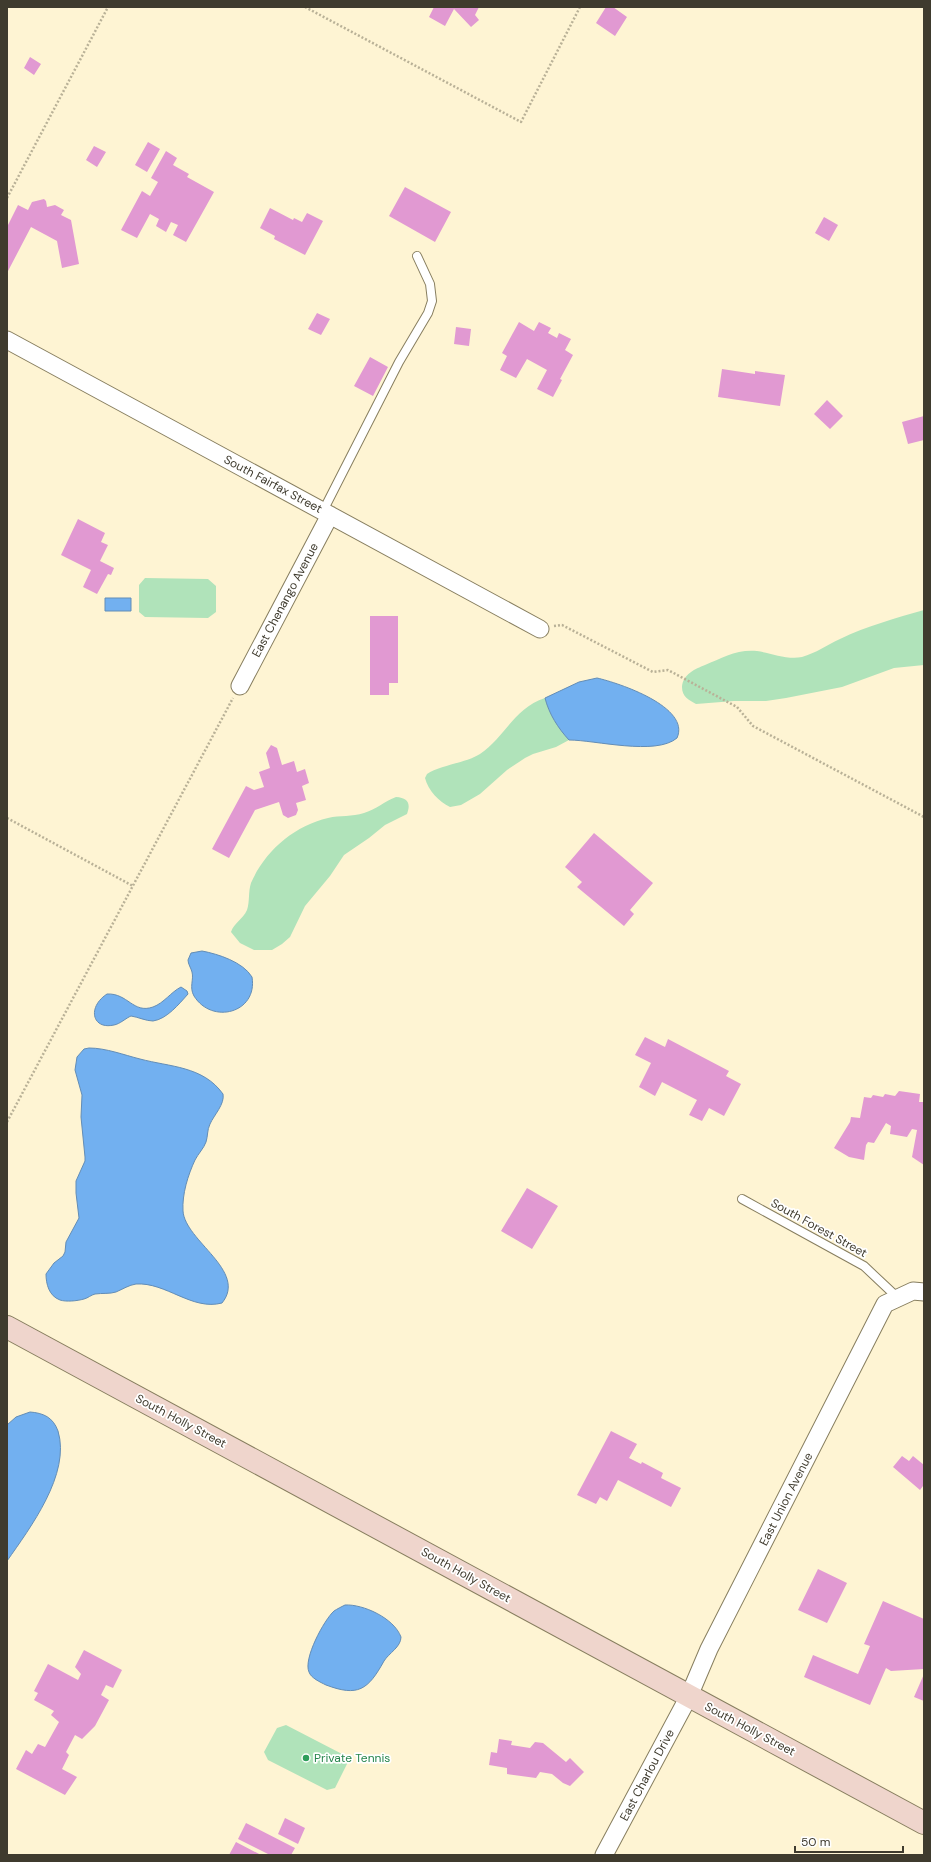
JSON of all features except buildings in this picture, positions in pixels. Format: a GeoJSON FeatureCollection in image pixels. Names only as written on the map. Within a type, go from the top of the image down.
{"type":"FeatureCollection","features":[{"type":"Feature","properties":{"kind":"street","name":"South Fairfax Street"},"geometry":{"type":"LineString","coordinates":[[7,340],[540,629]]}},
{"type":"Feature","properties":{"kind":"street","name":"East Chenango Avenue"},"geometry":{"type":"LineString","coordinates":[[240,686],[326,513]]}},
{"type":"Feature","properties":{"kind":"street"},"geometry":{"type":"LineString","coordinates":[[892,1301],[913,1291],[924,1292]]}},
{"type":"Feature","properties":{"kind":"street","name":"East Union Avenue"},"geometry":{"type":"LineString","coordinates":[[689,1696],[709,1649],[892,1301]]}},
{"type":"Feature","properties":{"kind":"street","name":"South Holly Street"},"geometry":{"type":"LineString","coordinates":[[7,1327],[924,1823]]}},
{"type":"Feature","properties":{"kind":"street","name":"East Charlou Drive"},"geometry":{"type":"LineString","coordinates":[[604,1855],[689,1696]]}},
{"type":"Feature","properties":{"kind":"lane"},"geometry":{"type":"LineString","coordinates":[[326,513],[399,362],[428,314],[432,301],[430,284],[417,256]]}},
{"type":"Feature","properties":{"kind":"lane","name":"South Forest Street"},"geometry":{"type":"LineString","coordinates":[[742,1199],[864,1266],[892,1301]]}},
{"type":"Feature","properties":{"kind":"path"},"geometry":{"type":"LineString","coordinates":[[7,198],[108,7]]}},
{"type":"Feature","properties":{"kind":"path"},"geometry":{"type":"LineString","coordinates":[[305,7],[521,122],[580,7]]}},
{"type":"Feature","properties":{"kind":"path"},"geometry":{"type":"LineString","coordinates":[[540,629],[562,625],[653,672],[668,670],[737,707],[753,726],[924,818]]}},
{"type":"Feature","properties":{"kind":"path"},"geometry":{"type":"LineString","coordinates":[[7,1122],[240,686]]}},
{"type":"Feature","properties":{"kind":"path"},"geometry":{"type":"LineString","coordinates":[[7,818],[133,886]]}},
{"type":"Feature","properties":{"kind":"green space"},"geometry":{"type":"Polygon","coordinates":[[[145,578],[208,579],[216,586],[216,612],[208,618],[145,617],[139,612],[139,585],[145,578]]]}},
{"type":"Feature","properties":{"kind":"green space"},"geometry":{"type":"Polygon","coordinates":[[[924,610],[924,665],[894,668],[842,687],[766,701],[734,701],[696,704],[686,698],[683,693],[683,682],[687,675],[697,668],[730,655],[743,651],[757,651],[785,657],[802,657],[861,630],[924,610]]]}},
{"type":"Feature","properties":{"kind":"green space"},"geometry":{"type":"Polygon","coordinates":[[[545,698],[554,720],[569,740],[556,747],[525,758],[507,770],[480,794],[461,805],[450,807],[434,795],[426,782],[425,778],[427,774],[439,768],[468,760],[480,754],[489,747],[525,709],[545,698]]]}},
{"type":"Feature","properties":{"kind":"green space"},"geometry":{"type":"Polygon","coordinates":[[[396,797],[408,802],[409,807],[407,814],[385,825],[344,855],[330,876],[305,906],[290,937],[272,950],[254,950],[240,943],[231,932],[247,910],[251,883],[257,871],[273,850],[292,834],[304,827],[332,817],[364,813],[396,797]]]}},
{"type":"Feature","properties":{"kind":"green space","name":"Private Tennis"},"geometry":{"type":"Polygon","coordinates":[[[286,1725],[344,1755],[347,1764],[335,1788],[327,1790],[268,1760],[264,1752],[277,1728],[286,1725]]]}},
{"type":"Feature","properties":{"kind":"water"},"geometry":{"type":"Polygon","coordinates":[[[105,598],[131,598],[131,611],[105,611],[105,598]]]}},
{"type":"Feature","properties":{"kind":"water"},"geometry":{"type":"Polygon","coordinates":[[[597,678],[636,691],[664,707],[674,716],[678,727],[677,738],[667,743],[655,746],[640,747],[569,740],[554,720],[545,698],[579,682],[597,678]]]}},
{"type":"Feature","properties":{"kind":"water"},"geometry":{"type":"Polygon","coordinates":[[[202,951],[215,954],[236,963],[243,967],[252,977],[252,989],[248,999],[241,1006],[232,1011],[222,1012],[212,1010],[202,1005],[194,996],[192,990],[192,972],[188,960],[191,953],[202,951]]]}},
{"type":"Feature","properties":{"kind":"water"},"geometry":{"type":"Polygon","coordinates":[[[181,987],[187,991],[188,994],[168,1014],[158,1020],[150,1021],[131,1016],[114,1025],[107,1026],[97,1021],[95,1016],[97,1005],[107,994],[120,997],[140,1008],[146,1008],[157,1005],[181,987]]]}},
{"type":"Feature","properties":{"kind":"water"},"geometry":{"type":"Polygon","coordinates":[[[89,1048],[108,1050],[185,1069],[206,1078],[223,1094],[221,1106],[209,1126],[207,1140],[195,1160],[190,1172],[186,1185],[183,1205],[186,1222],[222,1268],[227,1279],[228,1291],[222,1303],[200,1303],[158,1287],[136,1284],[116,1292],[95,1294],[84,1299],[72,1301],[62,1301],[53,1296],[51,1293],[46,1274],[54,1263],[63,1256],[66,1242],[79,1218],[76,1181],[85,1161],[85,1157],[81,1117],[82,1095],[75,1070],[77,1057],[84,1049],[89,1048]]]}},
{"type":"Feature","properties":{"kind":"water"},"geometry":{"type":"Polygon","coordinates":[[[30,1412],[39,1413],[47,1417],[56,1426],[60,1448],[59,1465],[54,1482],[37,1517],[7,1561],[7,1425],[16,1417],[30,1412]]]}},
{"type":"Feature","properties":{"kind":"water"},"geometry":{"type":"Polygon","coordinates":[[[345,1605],[360,1607],[385,1618],[392,1624],[401,1637],[399,1644],[386,1658],[373,1679],[367,1685],[354,1690],[337,1689],[321,1683],[310,1674],[308,1666],[312,1649],[325,1622],[334,1611],[345,1605]]]}},
{"type":"Feature","properties":{"kind":"place","name":"Private Tennis"},"geometry":{"type":"Point","coordinates":[306,1758]}}]}
